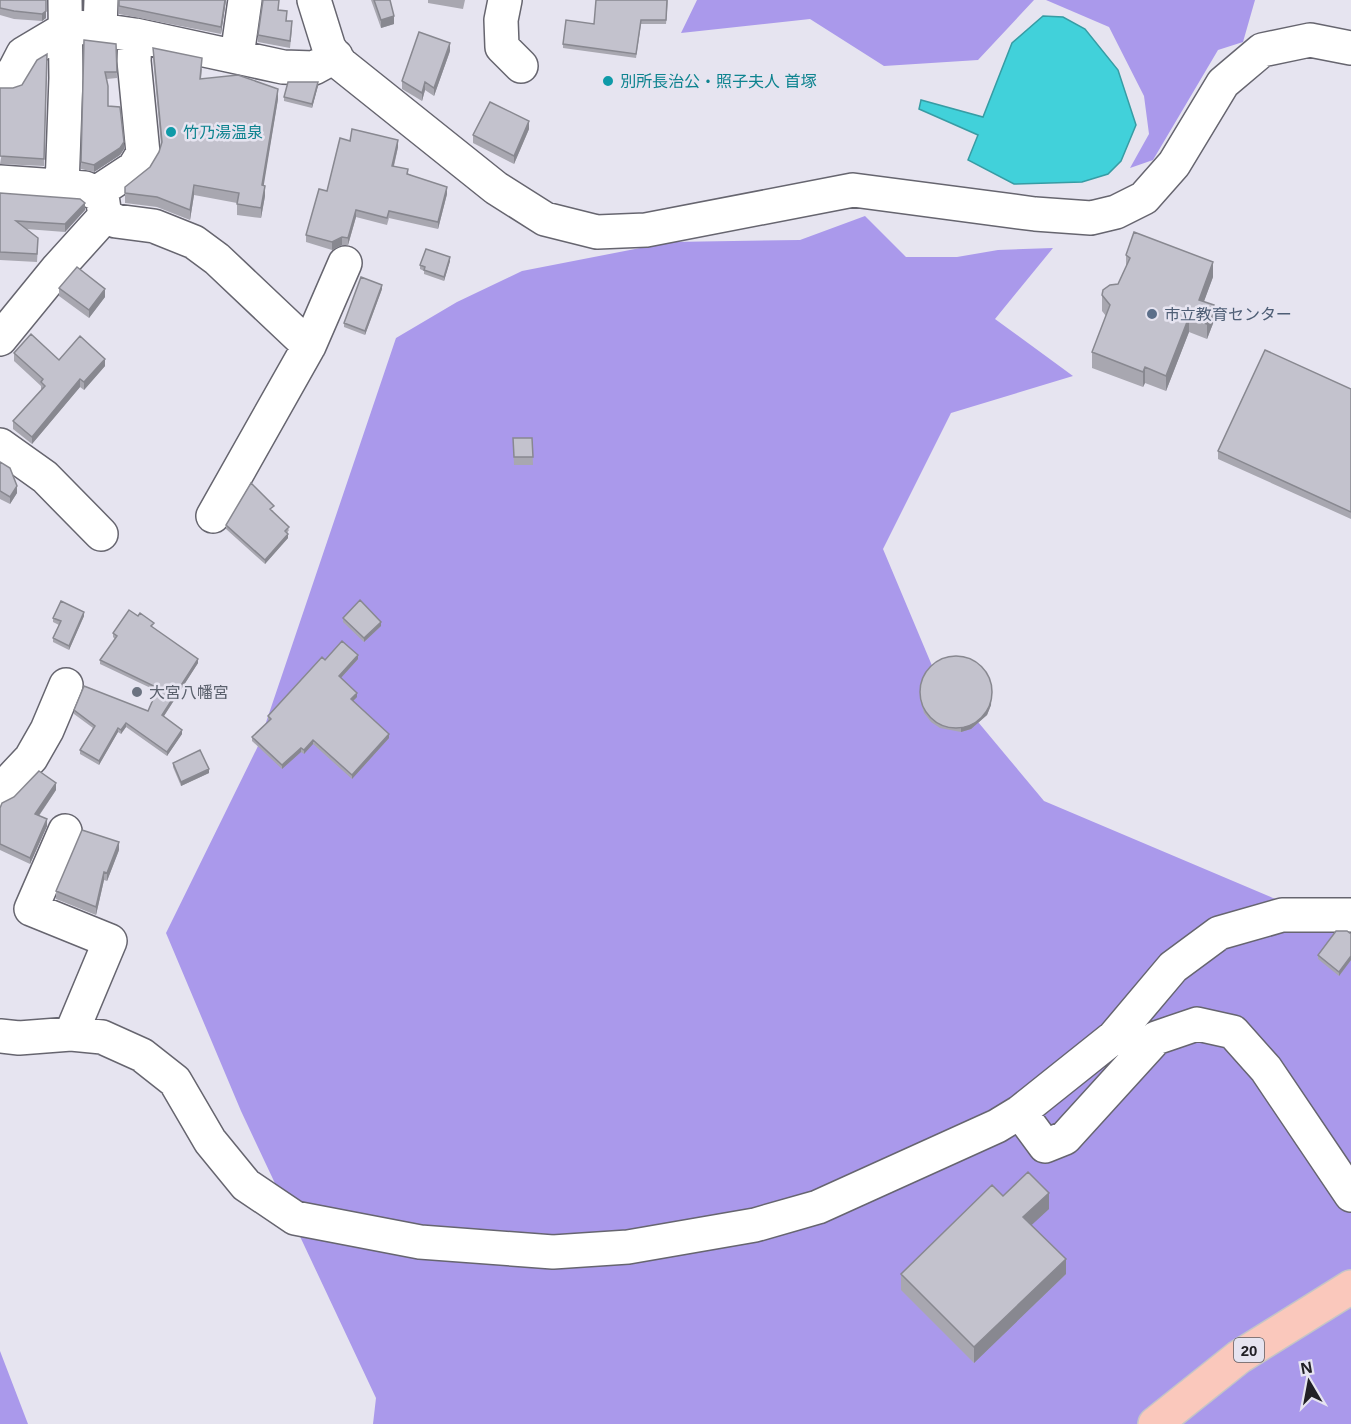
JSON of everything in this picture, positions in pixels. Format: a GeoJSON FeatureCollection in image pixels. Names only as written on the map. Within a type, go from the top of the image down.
{"type":"FeatureCollection","features":[{"type":"Feature","properties":{"kind":"main road","name":"20"},"geometry":{"type":"LineString","coordinates":[[1155,1424],[1239,1357],[1351,1287]]}},
{"type":"Feature","properties":{"kind":"street"},"geometry":{"type":"LineString","coordinates":[[237,56],[245,0]]}},
{"type":"Feature","properties":{"kind":"street"},"geometry":{"type":"LineString","coordinates":[[314,0],[329,48],[341,64],[496,188],[545,219],[597,232],[646,230],[853,190],[1035,213],[1091,218],[1108,214],[1144,198],[1174,164],[1223,84],[1262,50],[1310,40],[1351,48]]}},
{"type":"Feature","properties":{"kind":"street"},"geometry":{"type":"LineString","coordinates":[[505,0],[501,20],[502,47],[521,66]]}},
{"type":"Feature","properties":{"kind":"street"},"geometry":{"type":"LineString","coordinates":[[0,78],[11,77],[23,54],[65,14],[101,14],[135,35],[283,67],[314,68],[336,56]]}},
{"type":"Feature","properties":{"kind":"street"},"geometry":{"type":"LineString","coordinates":[[62,186],[66,78],[65,14]]}},
{"type":"Feature","properties":{"kind":"street"},"geometry":{"type":"LineString","coordinates":[[0,339],[58,268],[100,205],[134,168],[143,153],[134,61],[135,35]]}},
{"type":"Feature","properties":{"kind":"street"},"geometry":{"type":"LineString","coordinates":[[0,182],[85,188],[116,221],[154,226],[194,242],[217,259],[309,346]]}},
{"type":"Feature","properties":{"kind":"street"},"geometry":{"type":"LineString","coordinates":[[213,516],[309,346],[345,263]]}},
{"type":"Feature","properties":{"kind":"street"},"geometry":{"type":"LineString","coordinates":[[0,445],[45,477],[101,534]]}},
{"type":"Feature","properties":{"kind":"street"},"geometry":{"type":"LineString","coordinates":[[0,791],[30,758],[47,730],[66,685]]}},
{"type":"Feature","properties":{"kind":"street"},"geometry":{"type":"LineString","coordinates":[[65,831],[31,909],[110,941],[71,1034]]}},
{"type":"Feature","properties":{"kind":"street"},"geometry":{"type":"LineString","coordinates":[[0,1036],[19,1038],[71,1034],[102,1037],[142,1055],[175,1081],[210,1141],[246,1185],[295,1218],[420,1242],[553,1252],[628,1246],[754,1224],[818,1206],[997,1126],[1020,1112],[1114,1036],[1173,967],[1219,933],[1282,915],[1346,913],[1351,915]]}},
{"type":"Feature","properties":{"kind":"street"},"geometry":{"type":"LineString","coordinates":[[1020,1112],[1045,1146],[1065,1138],[1156,1038],[1197,1024],[1233,1032],[1266,1069],[1351,1195]]}},
{"type":"Feature","properties":{"kind":"shaded area"},"geometry":{"type":"Polygon","coordinates":[[[697,0],[1034,0],[978,60],[884,66],[810,19],[681,33],[697,0]]]}},
{"type":"Feature","properties":{"kind":"shaded area"},"geometry":{"type":"Polygon","coordinates":[[[1046,0],[1255,0],[1243,42],[1218,50],[1153,160],[1130,168],[1149,134],[1144,96],[1109,27],[1046,0]]]}},
{"type":"Feature","properties":{"kind":"shaded area"},"geometry":{"type":"Polygon","coordinates":[[[865,216],[906,257],[957,257],[998,250],[1053,248],[995,319],[1073,376],[951,413],[883,549],[933,668],[1044,801],[1351,931],[1351,1424],[373,1424],[376,1398],[241,1111],[166,933],[258,746],[396,338],[457,302],[522,271],[671,242],[800,240],[865,216]]]}},
{"type":"Feature","properties":{"kind":"shaded area"},"geometry":{"type":"Polygon","coordinates":[[[0,1351],[28,1424],[0,1424],[0,1351]]]}},
{"type":"Feature","properties":{"kind":"water"},"geometry":{"type":"Polygon","coordinates":[[[1043,16],[1063,17],[1085,29],[1118,70],[1136,125],[1121,161],[1108,174],[1082,182],[1014,184],[968,160],[978,135],[919,109],[921,100],[983,117],[1012,43],[1043,16]]]}},
{"type":"Feature","properties":{"kind":"building"},"geometry":{"type":"Polygon","coordinates":[[[0,0],[46,0],[46,11],[42,14],[0,8],[0,0]]]}},
{"type":"Feature","properties":{"kind":"building"},"geometry":{"type":"Polygon","coordinates":[[[119,0],[225,0],[221,27],[119,6],[119,0]]]}},
{"type":"Feature","properties":{"kind":"building"},"geometry":{"type":"Polygon","coordinates":[[[263,0],[279,0],[278,10],[287,11],[286,21],[292,21],[290,41],[258,35],[263,0]]]}},
{"type":"Feature","properties":{"kind":"building"},"geometry":{"type":"Polygon","coordinates":[[[374,0],[390,0],[394,16],[381,20],[374,0]]]}},
{"type":"Feature","properties":{"kind":"building"},"geometry":{"type":"Polygon","coordinates":[[[596,0],[667,0],[666,20],[641,20],[636,54],[563,44],[566,20],[594,24],[596,0]]]}},
{"type":"Feature","properties":{"kind":"building"},"geometry":{"type":"Polygon","coordinates":[[[419,32],[450,43],[434,88],[425,82],[422,93],[402,81],[419,32]]]}},
{"type":"Feature","properties":{"kind":"building"},"geometry":{"type":"Polygon","coordinates":[[[84,40],[116,44],[117,72],[105,72],[108,106],[120,107],[124,142],[120,148],[94,165],[81,162],[84,40]]]}},
{"type":"Feature","properties":{"kind":"building"},"geometry":{"type":"Polygon","coordinates":[[[153,48],[202,58],[200,79],[238,75],[278,89],[262,185],[265,186],[261,208],[237,204],[239,193],[194,185],[190,210],[157,197],[125,193],[125,187],[150,167],[162,142],[153,48]]]}},
{"type":"Feature","properties":{"kind":"building"},"geometry":{"type":"Polygon","coordinates":[[[47,54],[44,159],[0,156],[0,88],[22,85],[37,60],[47,54]]]}},
{"type":"Feature","properties":{"kind":"building"},"geometry":{"type":"Polygon","coordinates":[[[288,82],[318,82],[312,104],[284,97],[288,82]]]}},
{"type":"Feature","properties":{"kind":"building"},"geometry":{"type":"Polygon","coordinates":[[[490,102],[529,121],[514,156],[473,135],[490,102]]]}},
{"type":"Feature","properties":{"kind":"building"},"geometry":{"type":"Polygon","coordinates":[[[352,129],[398,140],[392,166],[408,169],[407,174],[447,187],[438,222],[389,211],[387,218],[356,210],[348,238],[342,237],[332,242],[306,235],[319,189],[327,191],[340,138],[350,141],[352,129]]]}},
{"type":"Feature","properties":{"kind":"building"},"geometry":{"type":"Polygon","coordinates":[[[0,193],[80,199],[85,203],[65,224],[16,221],[38,238],[37,254],[0,252],[0,193]]]}},
{"type":"Feature","properties":{"kind":"building"},"geometry":{"type":"Polygon","coordinates":[[[1134,232],[1213,262],[1199,300],[1214,305],[1207,324],[1189,317],[1166,376],[1145,367],[1143,372],[1092,352],[1110,305],[1102,295],[1103,290],[1110,285],[1118,284],[1130,258],[1126,255],[1134,232]]]}},
{"type":"Feature","properties":{"kind":"building"},"geometry":{"type":"Polygon","coordinates":[[[426,249],[450,257],[444,277],[424,270],[425,267],[420,265],[426,249]]]}},
{"type":"Feature","properties":{"kind":"building"},"geometry":{"type":"Polygon","coordinates":[[[77,267],[105,289],[89,310],[59,288],[77,267]]]}},
{"type":"Feature","properties":{"kind":"building"},"geometry":{"type":"Polygon","coordinates":[[[361,277],[382,285],[365,331],[344,323],[361,277]]]}},
{"type":"Feature","properties":{"kind":"building"},"geometry":{"type":"Polygon","coordinates":[[[31,334],[59,360],[80,336],[105,359],[84,382],[80,379],[32,437],[13,421],[45,386],[41,382],[43,379],[14,353],[31,334]]]}},
{"type":"Feature","properties":{"kind":"building"},"geometry":{"type":"Polygon","coordinates":[[[1265,350],[1351,389],[1351,512],[1218,451],[1265,350]]]}},
{"type":"Feature","properties":{"kind":"building"},"geometry":{"type":"Polygon","coordinates":[[[513,438],[532,438],[533,457],[514,457],[513,438]]]}},
{"type":"Feature","properties":{"kind":"building"},"geometry":{"type":"Polygon","coordinates":[[[0,462],[10,468],[17,486],[10,497],[0,491],[0,462]]]}},
{"type":"Feature","properties":{"kind":"building"},"geometry":{"type":"Polygon","coordinates":[[[251,483],[274,506],[270,509],[289,527],[285,531],[288,534],[265,560],[226,525],[251,483]]]}},
{"type":"Feature","properties":{"kind":"building"},"geometry":{"type":"Polygon","coordinates":[[[360,600],[381,622],[364,638],[343,618],[360,600]]]}},
{"type":"Feature","properties":{"kind":"building"},"geometry":{"type":"Polygon","coordinates":[[[61,601],[84,612],[69,646],[53,638],[61,621],[53,618],[61,601]]]}},
{"type":"Feature","properties":{"kind":"building"},"geometry":{"type":"Polygon","coordinates":[[[129,610],[138,616],[140,613],[154,623],[151,626],[198,659],[162,715],[182,730],[167,752],[126,723],[121,730],[118,728],[99,761],[80,750],[95,726],[74,710],[84,686],[148,711],[158,688],[100,660],[117,636],[113,633],[129,610]]]}},
{"type":"Feature","properties":{"kind":"building"},"geometry":{"type":"Polygon","coordinates":[[[342,641],[358,655],[339,676],[357,693],[351,699],[389,734],[352,775],[313,740],[304,750],[301,748],[282,765],[252,737],[271,719],[268,716],[322,657],[325,660],[342,641]]]}},
{"type":"Feature","properties":{"kind":"building"},"geometry":{"type":"Polygon","coordinates":[[[956,656],[976,662],[986,672],[992,692],[986,712],[976,722],[956,728],[936,722],[926,712],[920,692],[926,672],[936,662],[956,656]]]}},
{"type":"Feature","properties":{"kind":"building"},"geometry":{"type":"Polygon","coordinates":[[[200,750],[209,769],[181,782],[173,763],[200,750]]]}},
{"type":"Feature","properties":{"kind":"building"},"geometry":{"type":"Polygon","coordinates":[[[39,771],[56,783],[35,814],[47,819],[30,858],[0,844],[0,808],[2,803],[14,797],[39,771]]]}},
{"type":"Feature","properties":{"kind":"building"},"geometry":{"type":"Polygon","coordinates":[[[82,830],[119,842],[107,873],[104,872],[96,907],[56,891],[82,830]]]}},
{"type":"Feature","properties":{"kind":"building"},"geometry":{"type":"Polygon","coordinates":[[[1336,931],[1347,931],[1351,934],[1351,956],[1339,972],[1318,955],[1336,931]]]}},
{"type":"Feature","properties":{"kind":"building"},"geometry":{"type":"Polygon","coordinates":[[[1028,1172],[1049,1193],[1023,1217],[1066,1259],[974,1347],[901,1274],[992,1185],[1003,1196],[1028,1172]]]}},
{"type":"Feature","properties":{"kind":"place","name":"別所長治公・照子夫人 首塚"},"geometry":{"type":"Point","coordinates":[608,81]}},
{"type":"Feature","properties":{"kind":"place","name":"竹乃湯温泉"},"geometry":{"type":"Point","coordinates":[171,132]}},
{"type":"Feature","properties":{"kind":"place","name":"市立教育センター"},"geometry":{"type":"Point","coordinates":[1152,314]}},
{"type":"Feature","properties":{"kind":"place","name":"大宮八幡宮"},"geometry":{"type":"Point","coordinates":[137,692]}}]}
